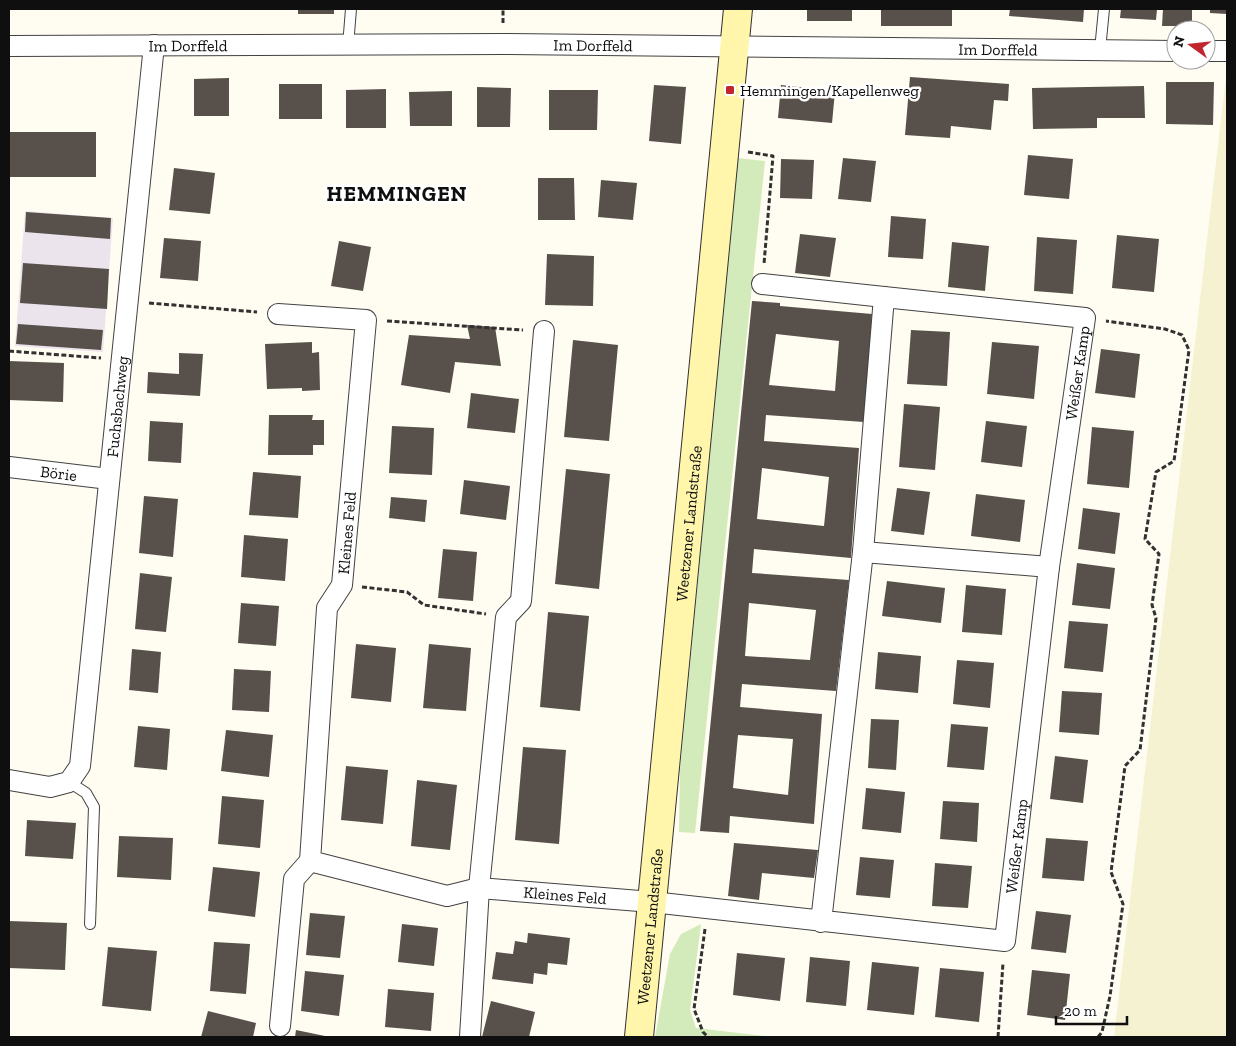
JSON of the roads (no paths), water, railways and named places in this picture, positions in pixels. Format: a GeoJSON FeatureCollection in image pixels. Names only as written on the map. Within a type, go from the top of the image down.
{"type":"FeatureCollection","features":[{"type":"Feature","properties":{"kind":"main road","name":"Weetzener Landstraße"},"geometry":{"type":"LineString","coordinates":[[639,1037],[738,9]]}},
{"type":"Feature","properties":{"kind":"street","name":"Im Dorffeld"},"geometry":{"type":"LineString","coordinates":[[9,46],[503,44],[1166,51]]}},
{"type":"Feature","properties":{"kind":"street","name":"Fuchsbachweg"},"geometry":{"type":"LineString","coordinates":[[74,774],[109,479],[154,45]]}},
{"type":"Feature","properties":{"kind":"street","name":"Weißer Kamp"},"geometry":{"type":"LineString","coordinates":[[762,284],[1085,318],[1049,567],[1005,941],[821,922]]}},
{"type":"Feature","properties":{"kind":"street"},"geometry":{"type":"LineString","coordinates":[[652,902],[821,922],[863,552],[884,297]]}},
{"type":"Feature","properties":{"kind":"street","name":"Kleines Feld"},"geometry":{"type":"LineString","coordinates":[[278,314],[366,320],[342,585],[327,608],[310,861],[447,896],[479,888],[652,902]]}},
{"type":"Feature","properties":{"kind":"street"},"geometry":{"type":"LineString","coordinates":[[470,1037],[479,888],[506,617],[522,601],[544,331]]}},
{"type":"Feature","properties":{"kind":"street","name":"Börie"},"geometry":{"type":"LineString","coordinates":[[9,467],[109,479]]}},
{"type":"Feature","properties":{"kind":"street"},"geometry":{"type":"LineString","coordinates":[[863,552],[1049,567]]}},
{"type":"Feature","properties":{"kind":"street"},"geometry":{"type":"LineString","coordinates":[[9,780],[50,787],[74,774]]}},
{"type":"Feature","properties":{"kind":"street"},"geometry":{"type":"LineString","coordinates":[[280,1026],[294,880],[310,861]]}},
{"type":"Feature","properties":{"kind":"lane"},"geometry":{"type":"LineString","coordinates":[[348,46],[351,9]]}},
{"type":"Feature","properties":{"kind":"lane"},"geometry":{"type":"LineString","coordinates":[[1100,50],[1104,9]]}},
{"type":"Feature","properties":{"kind":"lane"},"geometry":{"type":"LineString","coordinates":[[74,774],[94,807],[90,924]]}},
{"type":"Feature","properties":{"kind":"place","name":"Hemmingen/Kapellenweg"},"geometry":{"type":"Point","coordinates":[730,90]}},
{"type":"Feature","properties":{"kind":"district","name":"HEMMINGEN"},"geometry":{"type":"Point","coordinates":[397,193]}}]}
